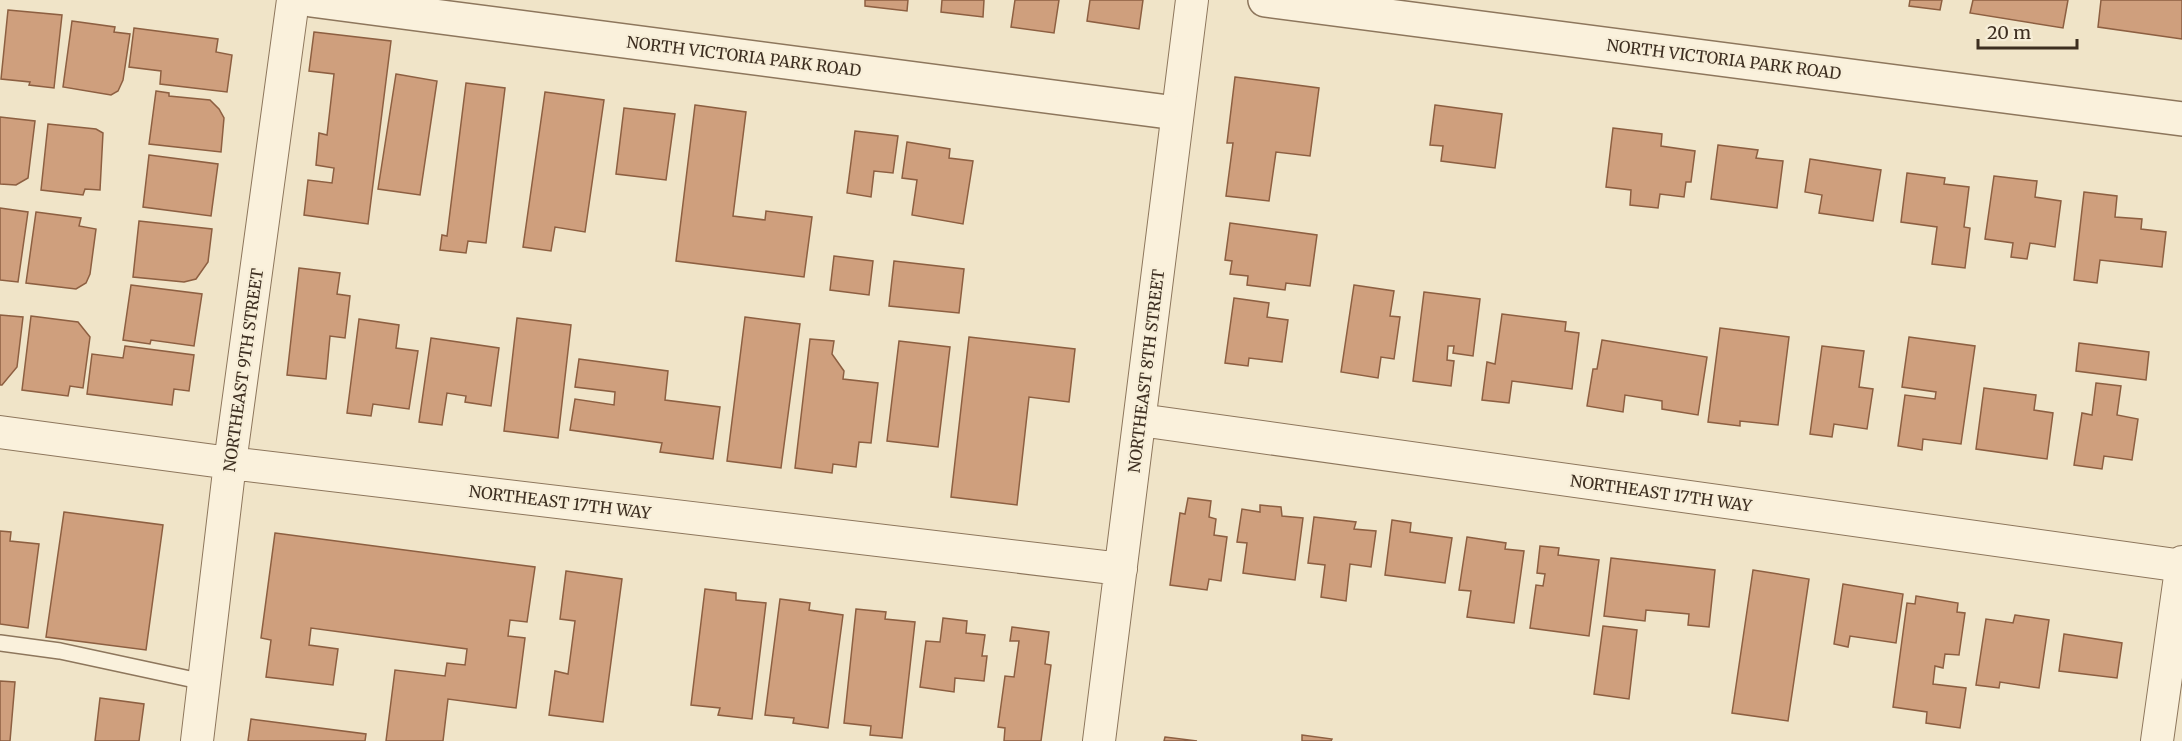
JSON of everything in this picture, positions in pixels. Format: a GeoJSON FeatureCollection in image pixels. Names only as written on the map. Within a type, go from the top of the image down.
{"type":"FeatureCollection","features":[{"type":"Feature","properties":{"kind":"street","name":"NORTHEAST 9TH STREET"},"geometry":{"type":"LineString","coordinates":[[197,741],[230,464],[292,0]]}},
{"type":"Feature","properties":{"kind":"street","name":"NORTH VICTORIA PARK ROAD"},"geometry":{"type":"LineString","coordinates":[[311,0],[1176,112]]}},
{"type":"Feature","properties":{"kind":"street","name":"NORTHEAST 8TH STREET"},"geometry":{"type":"LineString","coordinates":[[1099,741],[1176,112],[1192,0]]}},
{"type":"Feature","properties":{"kind":"street","name":"NORTH VICTORIA PARK ROAD"},"geometry":{"type":"LineString","coordinates":[[1265,0],[2182,119]]}},
{"type":"Feature","properties":{"kind":"street","name":"NORTHEAST 17TH WAY"},"geometry":{"type":"LineString","coordinates":[[1140,420],[2182,565]]}},
{"type":"Feature","properties":{"kind":"street","name":"NORTHEAST 17TH WAY"},"geometry":{"type":"LineString","coordinates":[[0,432],[230,464],[1121,568]]}},
{"type":"Feature","properties":{"kind":"street"},"geometry":{"type":"LineString","coordinates":[[2157,741],[2182,565]]}},
{"type":"Feature","properties":{"kind":"lane"},"geometry":{"type":"LineString","coordinates":[[0,643],[60,651],[204,682]]}},
{"type":"Feature","properties":{"kind":"building"},"geometry":{"type":"Polygon","coordinates":[[[865,0],[908,0],[907,11],[865,6],[865,0]]]}},
{"type":"Feature","properties":{"kind":"building"},"geometry":{"type":"Polygon","coordinates":[[[942,0],[984,0],[983,17],[941,12],[942,0]]]}},
{"type":"Feature","properties":{"kind":"building"},"geometry":{"type":"Polygon","coordinates":[[[1015,0],[1059,0],[1054,33],[1011,27],[1015,0]]]}},
{"type":"Feature","properties":{"kind":"building"},"geometry":{"type":"Polygon","coordinates":[[[1090,0],[1143,0],[1139,29],[1087,21],[1090,0]]]}},
{"type":"Feature","properties":{"kind":"building"},"geometry":{"type":"Polygon","coordinates":[[[1910,0],[1942,0],[1940,10],[1909,6],[1910,0]]]}},
{"type":"Feature","properties":{"kind":"building"},"geometry":{"type":"Polygon","coordinates":[[[1973,0],[2068,0],[2063,28],[1970,13],[1973,0]]]}},
{"type":"Feature","properties":{"kind":"building"},"geometry":{"type":"Polygon","coordinates":[[[2101,0],[2182,0],[2182,39],[2098,27],[2101,0]]]}},
{"type":"Feature","properties":{"kind":"building"},"geometry":{"type":"Polygon","coordinates":[[[8,10],[62,15],[54,88],[29,85],[30,82],[1,79],[8,10]]]}},
{"type":"Feature","properties":{"kind":"building"},"geometry":{"type":"Polygon","coordinates":[[[72,21],[115,27],[114,32],[130,34],[123,80],[118,91],[111,95],[63,87],[72,21]]]}},
{"type":"Feature","properties":{"kind":"building"},"geometry":{"type":"Polygon","coordinates":[[[134,28],[218,39],[216,52],[232,55],[227,92],[160,84],[161,71],[129,67],[134,28]]]}},
{"type":"Feature","properties":{"kind":"building"},"geometry":{"type":"Polygon","coordinates":[[[314,32],[391,41],[368,224],[304,215],[308,180],[332,183],[334,168],[316,165],[319,133],[327,135],[334,74],[309,71],[314,32]]]}},
{"type":"Feature","properties":{"kind":"building"},"geometry":{"type":"Polygon","coordinates":[[[396,74],[437,81],[420,195],[378,189],[396,74]]]}},
{"type":"Feature","properties":{"kind":"building"},"geometry":{"type":"Polygon","coordinates":[[[1235,77],[1319,88],[1310,156],[1276,152],[1269,201],[1226,196],[1233,143],[1227,143],[1235,77]]]}},
{"type":"Feature","properties":{"kind":"building"},"geometry":{"type":"Polygon","coordinates":[[[466,83],[505,88],[486,243],[468,241],[466,253],[440,250],[442,235],[447,236],[466,83]]]}},
{"type":"Feature","properties":{"kind":"building"},"geometry":{"type":"Polygon","coordinates":[[[156,91],[169,93],[169,96],[210,100],[224,118],[221,152],[149,144],[156,91]]]}},
{"type":"Feature","properties":{"kind":"building"},"geometry":{"type":"Polygon","coordinates":[[[545,92],[604,100],[585,232],[555,227],[551,251],[523,247],[545,92]]]}},
{"type":"Feature","properties":{"kind":"building"},"geometry":{"type":"Polygon","coordinates":[[[695,105],[746,112],[733,216],[765,220],[766,211],[812,217],[804,277],[676,261],[695,105]]]}},
{"type":"Feature","properties":{"kind":"building"},"geometry":{"type":"Polygon","coordinates":[[[1435,105],[1502,114],[1495,168],[1441,161],[1443,146],[1430,145],[1435,105]]]}},
{"type":"Feature","properties":{"kind":"building"},"geometry":{"type":"Polygon","coordinates":[[[624,108],[675,114],[666,180],[616,174],[624,108]]]}},
{"type":"Feature","properties":{"kind":"building"},"geometry":{"type":"Polygon","coordinates":[[[0,117],[35,121],[28,178],[16,185],[0,184],[0,117]]]}},
{"type":"Feature","properties":{"kind":"building"},"geometry":{"type":"Polygon","coordinates":[[[48,124],[96,129],[103,133],[100,190],[85,189],[83,195],[41,190],[48,124]]]}},
{"type":"Feature","properties":{"kind":"building"},"geometry":{"type":"Polygon","coordinates":[[[1613,128],[1662,134],[1661,146],[1695,151],[1691,182],[1686,182],[1684,197],[1660,194],[1658,208],[1630,205],[1631,190],[1606,187],[1613,128]]]}},
{"type":"Feature","properties":{"kind":"building"},"geometry":{"type":"Polygon","coordinates":[[[855,131],[898,136],[893,173],[874,171],[871,197],[847,193],[855,131]]]}},
{"type":"Feature","properties":{"kind":"building"},"geometry":{"type":"Polygon","coordinates":[[[907,142],[950,149],[949,158],[973,161],[963,224],[912,215],[917,180],[902,178],[907,142]]]}},
{"type":"Feature","properties":{"kind":"building"},"geometry":{"type":"Polygon","coordinates":[[[1718,145],[1758,150],[1756,158],[1783,161],[1777,208],[1711,199],[1718,145]]]}},
{"type":"Feature","properties":{"kind":"building"},"geometry":{"type":"Polygon","coordinates":[[[149,155],[218,164],[211,216],[143,207],[149,155]]]}},
{"type":"Feature","properties":{"kind":"building"},"geometry":{"type":"Polygon","coordinates":[[[1810,159],[1881,170],[1873,221],[1819,213],[1822,195],[1805,192],[1810,159]]]}},
{"type":"Feature","properties":{"kind":"building"},"geometry":{"type":"Polygon","coordinates":[[[1907,173],[1945,178],[1944,184],[1969,187],[1964,227],[1970,228],[1965,268],[1932,264],[1937,227],[1901,222],[1907,173]]]}},
{"type":"Feature","properties":{"kind":"building"},"geometry":{"type":"Polygon","coordinates":[[[1994,176],[2037,181],[2035,197],[2061,201],[2055,247],[2030,243],[2027,259],[2011,257],[2013,243],[1985,239],[1994,176]]]}},
{"type":"Feature","properties":{"kind":"building"},"geometry":{"type":"Polygon","coordinates":[[[2084,192],[2117,196],[2115,217],[2142,219],[2141,229],[2166,232],[2162,267],[2100,260],[2097,283],[2074,280],[2084,192]]]}},
{"type":"Feature","properties":{"kind":"building"},"geometry":{"type":"Polygon","coordinates":[[[0,208],[28,212],[18,282],[0,280],[0,208]]]}},
{"type":"Feature","properties":{"kind":"building"},"geometry":{"type":"Polygon","coordinates":[[[36,212],[81,218],[79,226],[96,229],[90,274],[86,283],[76,289],[26,283],[36,212]]]}},
{"type":"Feature","properties":{"kind":"building"},"geometry":{"type":"Polygon","coordinates":[[[139,221],[212,229],[208,262],[196,279],[184,282],[133,277],[139,221]]]}},
{"type":"Feature","properties":{"kind":"building"},"geometry":{"type":"Polygon","coordinates":[[[1230,223],[1317,235],[1310,286],[1286,283],[1285,290],[1247,285],[1248,276],[1230,274],[1232,261],[1225,260],[1230,223]]]}},
{"type":"Feature","properties":{"kind":"building"},"geometry":{"type":"Polygon","coordinates":[[[834,256],[873,261],[869,295],[830,290],[834,256]]]}},
{"type":"Feature","properties":{"kind":"building"},"geometry":{"type":"Polygon","coordinates":[[[894,261],[964,269],[959,313],[889,306],[894,261]]]}},
{"type":"Feature","properties":{"kind":"building"},"geometry":{"type":"Polygon","coordinates":[[[299,268],[340,273],[337,294],[350,296],[345,338],[330,336],[326,379],[287,375],[299,268]]]}},
{"type":"Feature","properties":{"kind":"building"},"geometry":{"type":"Polygon","coordinates":[[[131,285],[202,294],[194,346],[151,340],[150,344],[123,340],[131,285]]]}},
{"type":"Feature","properties":{"kind":"building"},"geometry":{"type":"Polygon","coordinates":[[[1354,285],[1394,291],[1390,316],[1400,317],[1394,359],[1381,357],[1378,378],[1341,372],[1354,285]]]}},
{"type":"Feature","properties":{"kind":"building"},"geometry":{"type":"Polygon","coordinates":[[[1424,292],[1480,299],[1473,356],[1453,353],[1454,346],[1448,346],[1447,360],[1454,361],[1451,386],[1413,381],[1424,292]]]}},
{"type":"Feature","properties":{"kind":"building"},"geometry":{"type":"Polygon","coordinates":[[[1234,298],[1269,303],[1267,317],[1288,320],[1282,362],[1249,358],[1248,366],[1225,363],[1234,298]]]}},
{"type":"Feature","properties":{"kind":"building"},"geometry":{"type":"Polygon","coordinates":[[[1502,314],[1566,322],[1565,331],[1579,333],[1572,389],[1512,381],[1509,403],[1482,400],[1487,362],[1495,364],[1502,314]]]}},
{"type":"Feature","properties":{"kind":"building"},"geometry":{"type":"Polygon","coordinates":[[[0,315],[23,317],[17,367],[2,385],[0,385],[0,315]]]}},
{"type":"Feature","properties":{"kind":"building"},"geometry":{"type":"Polygon","coordinates":[[[31,316],[78,322],[90,337],[83,388],[70,386],[68,396],[22,390],[31,316]]]}},
{"type":"Feature","properties":{"kind":"building"},"geometry":{"type":"Polygon","coordinates":[[[745,317],[800,324],[781,468],[727,461],[745,317]]]}},
{"type":"Feature","properties":{"kind":"building"},"geometry":{"type":"Polygon","coordinates":[[[517,318],[571,325],[558,438],[504,431],[517,318]]]}},
{"type":"Feature","properties":{"kind":"building"},"geometry":{"type":"Polygon","coordinates":[[[359,319],[399,325],[396,348],[418,351],[409,409],[373,404],[371,416],[347,413],[359,319]]]}},
{"type":"Feature","properties":{"kind":"building"},"geometry":{"type":"Polygon","coordinates":[[[1720,328],[1789,337],[1778,425],[1740,421],[1740,426],[1708,422],[1720,328]]]}},
{"type":"Feature","properties":{"kind":"building"},"geometry":{"type":"Polygon","coordinates":[[[969,337],[1075,349],[1069,402],[1029,397],[1017,505],[951,497],[969,337]]]}},
{"type":"Feature","properties":{"kind":"building"},"geometry":{"type":"Polygon","coordinates":[[[1909,337],[1975,346],[1961,444],[1923,439],[1922,450],[1898,446],[1905,395],[1935,399],[1936,392],[1902,387],[1909,337]]]}},
{"type":"Feature","properties":{"kind":"building"},"geometry":{"type":"Polygon","coordinates":[[[431,338],[499,348],[491,406],[465,402],[466,396],[447,393],[442,425],[419,422],[431,338]]]}},
{"type":"Feature","properties":{"kind":"building"},"geometry":{"type":"Polygon","coordinates":[[[810,339],[834,341],[832,354],[844,371],[843,379],[878,383],[871,443],[859,442],[856,467],[833,464],[832,473],[795,468],[810,339]]]}},
{"type":"Feature","properties":{"kind":"building"},"geometry":{"type":"Polygon","coordinates":[[[1602,340],[1707,357],[1698,415],[1662,409],[1662,401],[1625,395],[1623,412],[1587,406],[1593,369],[1597,369],[1602,340]]]}},
{"type":"Feature","properties":{"kind":"building"},"geometry":{"type":"Polygon","coordinates":[[[899,341],[950,347],[938,447],[887,441],[899,341]]]}},
{"type":"Feature","properties":{"kind":"building"},"geometry":{"type":"Polygon","coordinates":[[[2079,343],[2149,352],[2146,380],[2076,371],[2079,343]]]}},
{"type":"Feature","properties":{"kind":"building"},"geometry":{"type":"Polygon","coordinates":[[[125,346],[194,355],[189,391],[174,389],[172,405],[87,394],[92,354],[123,358],[125,346]]]}},
{"type":"Feature","properties":{"kind":"building"},"geometry":{"type":"Polygon","coordinates":[[[1822,346],[1864,351],[1859,387],[1873,389],[1867,429],[1834,424],[1832,437],[1810,434],[1822,346]]]}},
{"type":"Feature","properties":{"kind":"building"},"geometry":{"type":"Polygon","coordinates":[[[579,359],[668,371],[665,400],[720,407],[713,459],[660,452],[662,443],[570,430],[575,399],[614,405],[615,392],[575,387],[579,359]]]}},
{"type":"Feature","properties":{"kind":"building"},"geometry":{"type":"Polygon","coordinates":[[[2096,383],[2121,386],[2117,415],[2138,419],[2132,460],[2104,456],[2102,469],[2074,465],[2082,413],[2092,415],[2096,383]]]}},
{"type":"Feature","properties":{"kind":"building"},"geometry":{"type":"Polygon","coordinates":[[[1984,388],[2036,395],[2034,410],[2053,413],[2047,459],[1976,449],[1984,388]]]}},
{"type":"Feature","properties":{"kind":"building"},"geometry":{"type":"Polygon","coordinates":[[[1188,498],[1211,501],[1209,517],[1216,519],[1214,535],[1227,537],[1221,581],[1209,579],[1207,590],[1170,585],[1180,513],[1185,514],[1188,498]]]}},
{"type":"Feature","properties":{"kind":"building"},"geometry":{"type":"Polygon","coordinates":[[[1260,505],[1281,507],[1282,516],[1303,518],[1295,580],[1243,573],[1247,543],[1237,542],[1242,509],[1260,512],[1260,505]]]}},
{"type":"Feature","properties":{"kind":"building"},"geometry":{"type":"Polygon","coordinates":[[[64,512],[163,525],[146,650],[46,637],[64,512]]]}},
{"type":"Feature","properties":{"kind":"building"},"geometry":{"type":"Polygon","coordinates":[[[1314,517],[1356,522],[1354,529],[1376,531],[1371,567],[1350,564],[1346,601],[1321,597],[1325,565],[1308,563],[1314,517]]]}},
{"type":"Feature","properties":{"kind":"building"},"geometry":{"type":"Polygon","coordinates":[[[1392,520],[1411,523],[1410,532],[1452,538],[1445,583],[1385,575],[1392,520]]]}},
{"type":"Feature","properties":{"kind":"building"},"geometry":{"type":"Polygon","coordinates":[[[0,531],[11,532],[10,541],[39,544],[28,628],[0,624],[0,531]]]}},
{"type":"Feature","properties":{"kind":"building"},"geometry":{"type":"Polygon","coordinates":[[[275,533],[535,567],[527,622],[510,620],[508,636],[525,638],[516,708],[448,699],[443,741],[386,741],[395,670],[445,676],[447,663],[465,665],[467,649],[311,628],[309,645],[338,649],[333,685],[266,677],[271,640],[261,638],[275,533]]]}},
{"type":"Feature","properties":{"kind":"building"},"geometry":{"type":"Polygon","coordinates":[[[1467,537],[1506,543],[1505,549],[1524,551],[1514,623],[1467,617],[1471,591],[1459,590],[1467,537]]]}},
{"type":"Feature","properties":{"kind":"building"},"geometry":{"type":"Polygon","coordinates":[[[1540,546],[1559,548],[1558,555],[1599,560],[1589,636],[1530,628],[1536,585],[1543,586],[1545,574],[1537,573],[1540,546]]]}},
{"type":"Feature","properties":{"kind":"building"},"geometry":{"type":"Polygon","coordinates":[[[1611,558],[1715,570],[1709,627],[1688,625],[1689,614],[1646,610],[1645,621],[1604,616],[1611,558]]]}},
{"type":"Feature","properties":{"kind":"building"},"geometry":{"type":"Polygon","coordinates":[[[1753,570],[1809,579],[1788,721],[1732,713],[1753,570]]]}},
{"type":"Feature","properties":{"kind":"building"},"geometry":{"type":"Polygon","coordinates":[[[566,571],[622,579],[603,722],[549,715],[555,671],[568,674],[575,621],[560,619],[566,571]]]}},
{"type":"Feature","properties":{"kind":"building"},"geometry":{"type":"Polygon","coordinates":[[[1843,584],[1903,594],[1896,643],[1850,636],[1848,647],[1834,644],[1843,584]]]}},
{"type":"Feature","properties":{"kind":"building"},"geometry":{"type":"Polygon","coordinates":[[[705,589],[736,593],[736,600],[766,603],[752,719],[718,715],[720,708],[691,705],[705,589]]]}},
{"type":"Feature","properties":{"kind":"building"},"geometry":{"type":"Polygon","coordinates":[[[1916,596],[1958,603],[1957,612],[1965,613],[1959,655],[1945,654],[1943,668],[1935,666],[1933,684],[1966,688],[1960,728],[1926,723],[1927,712],[1893,707],[1907,603],[1915,604],[1916,596]]]}},
{"type":"Feature","properties":{"kind":"building"},"geometry":{"type":"Polygon","coordinates":[[[780,599],[810,603],[809,610],[843,615],[828,728],[793,723],[794,718],[765,715],[780,599]]]}},
{"type":"Feature","properties":{"kind":"building"},"geometry":{"type":"Polygon","coordinates":[[[856,609],[886,612],[885,619],[915,622],[902,738],[870,735],[871,726],[844,723],[856,609]]]}},
{"type":"Feature","properties":{"kind":"building"},"geometry":{"type":"Polygon","coordinates":[[[2015,615],[2049,620],[2039,688],[2000,682],[1999,688],[1976,685],[1986,619],[2013,623],[2015,615]]]}},
{"type":"Feature","properties":{"kind":"building"},"geometry":{"type":"Polygon","coordinates":[[[943,618],[967,621],[966,633],[985,635],[982,656],[987,656],[984,681],[955,678],[954,692],[920,687],[926,641],[940,642],[943,618]]]}},
{"type":"Feature","properties":{"kind":"building"},"geometry":{"type":"Polygon","coordinates":[[[1603,626],[1637,630],[1629,699],[1594,694],[1603,626]]]}},
{"type":"Feature","properties":{"kind":"building"},"geometry":{"type":"Polygon","coordinates":[[[1012,627],[1049,632],[1045,664],[1051,665],[1041,741],[1004,741],[1005,728],[998,727],[1005,676],[1014,677],[1019,641],[1010,641],[1012,627]]]}},
{"type":"Feature","properties":{"kind":"building"},"geometry":{"type":"Polygon","coordinates":[[[2064,634],[2122,643],[2117,678],[2059,671],[2064,634]]]}},
{"type":"Feature","properties":{"kind":"building"},"geometry":{"type":"Polygon","coordinates":[[[0,681],[15,682],[10,741],[0,741],[0,681]]]}},
{"type":"Feature","properties":{"kind":"building"},"geometry":{"type":"Polygon","coordinates":[[[100,698],[144,704],[139,741],[95,741],[100,698]]]}},
{"type":"Feature","properties":{"kind":"building"},"geometry":{"type":"Polygon","coordinates":[[[251,719],[366,734],[365,741],[248,741],[251,719]]]}},
{"type":"Feature","properties":{"kind":"building"},"geometry":{"type":"Polygon","coordinates":[[[1302,735],[1332,739],[1331,741],[1302,741],[1302,735]]]}},
{"type":"Feature","properties":{"kind":"building"},"geometry":{"type":"Polygon","coordinates":[[[1165,737],[1197,741],[1164,741],[1165,737]]]}}]}
